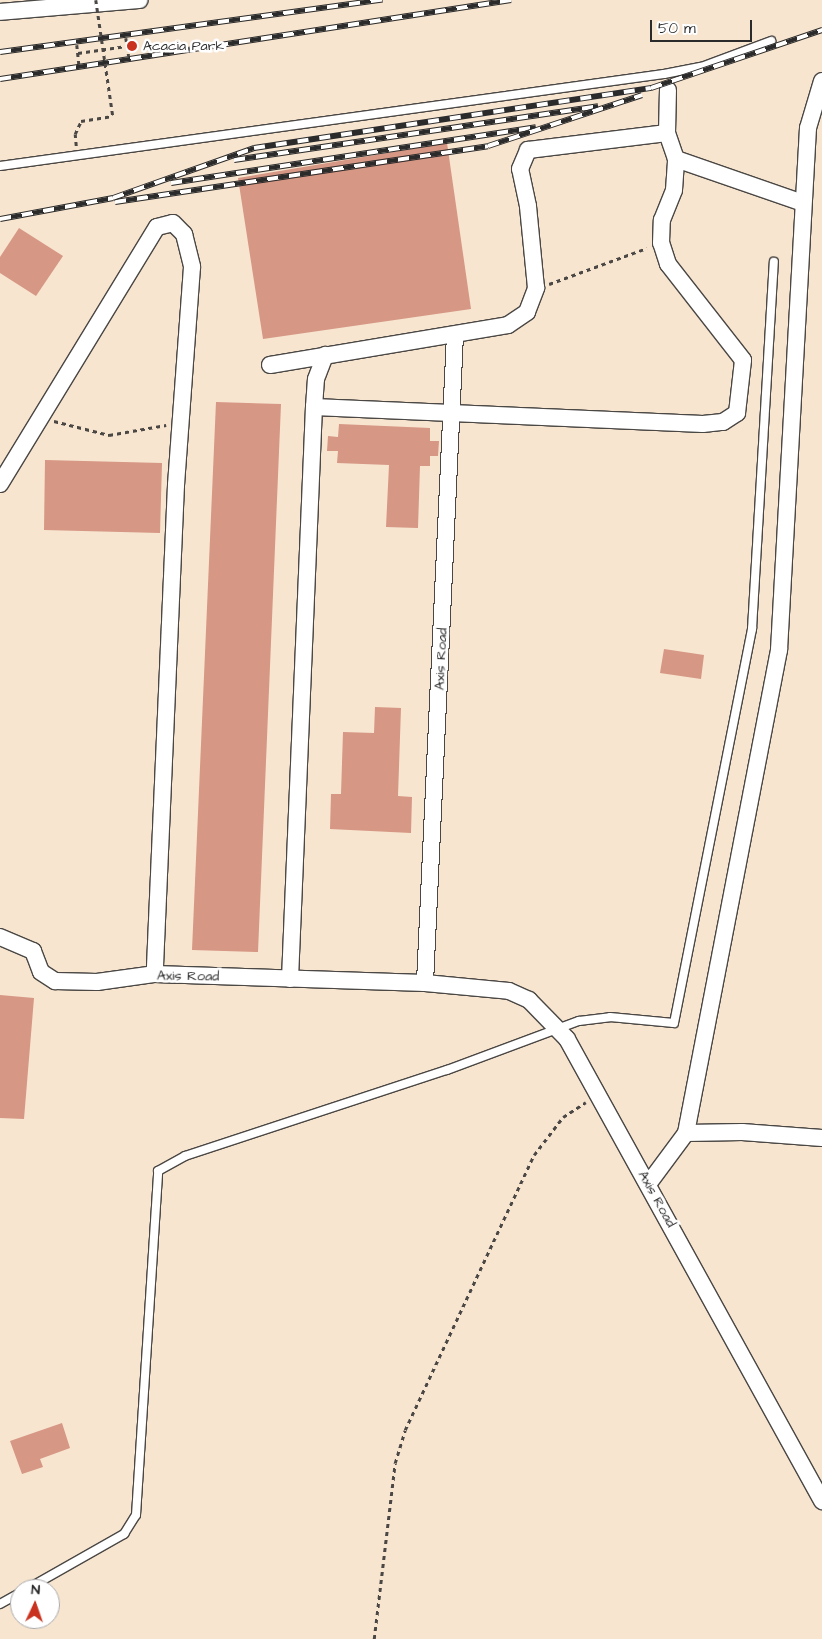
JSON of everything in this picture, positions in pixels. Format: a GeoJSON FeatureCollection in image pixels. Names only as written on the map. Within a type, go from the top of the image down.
{"type":"FeatureCollection","features":[{"type":"Feature","properties":{"kind":"street"},"geometry":{"type":"LineString","coordinates":[[0,12],[139,0]]}},
{"type":"Feature","properties":{"kind":"street"},"geometry":{"type":"LineString","coordinates":[[649,1183],[686,1133],[783,620],[808,128],[822,81]]}},
{"type":"Feature","properties":{"kind":"street"},"geometry":{"type":"LineString","coordinates":[[314,407],[703,424],[723,422],[737,413],[743,360],[668,264],[661,243],[662,220],[674,190],[676,158],[667,133],[668,90]]}},
{"type":"Feature","properties":{"kind":"street"},"geometry":{"type":"LineString","coordinates":[[270,365],[508,325],[528,312],[536,288],[528,206],[520,169],[528,150],[667,133]]}},
{"type":"Feature","properties":{"kind":"street"},"geometry":{"type":"LineString","coordinates":[[676,158],[803,203]]}},
{"type":"Feature","properties":{"kind":"street"},"geometry":{"type":"LineString","coordinates":[[0,484],[156,227],[173,223],[184,234],[192,267],[180,423],[156,974]]}},
{"type":"Feature","properties":{"kind":"street","name":"Axis Road"},"geometry":{"type":"LineString","coordinates":[[425,983],[453,412],[455,335]]}},
{"type":"Feature","properties":{"kind":"street"},"geometry":{"type":"LineString","coordinates":[[290,979],[314,407],[316,379],[325,355]]}},
{"type":"Feature","properties":{"kind":"street","name":"Axis Road"},"geometry":{"type":"LineString","coordinates":[[0,937],[33,951],[42,972],[56,981],[97,982],[156,974],[425,983],[509,991],[528,1000],[559,1027],[649,1183],[822,1501]]}},
{"type":"Feature","properties":{"kind":"street"},"geometry":{"type":"LineString","coordinates":[[686,1133],[742,1132],[822,1138]]}},
{"type":"Feature","properties":{"kind":"lane"},"geometry":{"type":"LineString","coordinates":[[0,166],[664,74],[701,67],[771,41]]}},
{"type":"Feature","properties":{"kind":"lane"},"geometry":{"type":"LineString","coordinates":[[45,1579],[124,1534],[136,1515],[158,1171],[185,1156],[447,1070],[559,1027],[610,1017],[674,1023],[752,629],[774,262]]}},
{"type":"Feature","properties":{"kind":"path"},"geometry":{"type":"LineString","coordinates":[[78,154],[75,134],[82,122],[113,116],[96,0]]}},
{"type":"Feature","properties":{"kind":"path"},"geometry":{"type":"LineString","coordinates":[[126,38],[129,56]]}},
{"type":"Feature","properties":{"kind":"path"},"geometry":{"type":"LineString","coordinates":[[77,45],[79,64]]}},
{"type":"Feature","properties":{"kind":"path"},"geometry":{"type":"LineString","coordinates":[[78,53],[127,46]]}},
{"type":"Feature","properties":{"kind":"path"},"geometry":{"type":"LineString","coordinates":[[536,288],[661,243]]}},
{"type":"Feature","properties":{"kind":"path"},"geometry":{"type":"LineString","coordinates":[[41,417],[110,435],[180,423]]}},
{"type":"Feature","properties":{"kind":"path"},"geometry":{"type":"LineString","coordinates":[[374,1639],[395,1463],[405,1430],[534,1155],[563,1117],[598,1094]]}},
{"type":"Feature","properties":{"kind":"building"},"geometry":{"type":"Polygon","coordinates":[[[447,143],[471,309],[263,339],[238,178],[447,143]]]}},
{"type":"Feature","properties":{"kind":"building"},"geometry":{"type":"Polygon","coordinates":[[[19,228],[63,256],[36,296],[0,273],[0,257],[19,228]]]}},
{"type":"Feature","properties":{"kind":"building"},"geometry":{"type":"Polygon","coordinates":[[[216,402],[281,404],[258,952],[192,950],[216,402]]]}},
{"type":"Feature","properties":{"kind":"building"},"geometry":{"type":"Polygon","coordinates":[[[339,424],[430,428],[430,441],[439,441],[438,456],[430,456],[430,466],[420,466],[418,528],[386,527],[389,465],[337,463],[338,451],[327,451],[328,436],[338,437],[339,424]]]}},
{"type":"Feature","properties":{"kind":"building"},"geometry":{"type":"Polygon","coordinates":[[[45,460],[162,463],[160,533],[44,530],[45,460]]]}},
{"type":"Feature","properties":{"kind":"building"},"geometry":{"type":"Polygon","coordinates":[[[664,649],[704,655],[701,679],[660,673],[664,649]]]}},
{"type":"Feature","properties":{"kind":"building"},"geometry":{"type":"Polygon","coordinates":[[[375,707],[401,708],[398,796],[412,797],[411,833],[330,829],[331,794],[341,794],[343,732],[374,733],[375,707]]]}},
{"type":"Feature","properties":{"kind":"building"},"geometry":{"type":"Polygon","coordinates":[[[0,995],[34,998],[24,1119],[0,1118],[0,995]]]}},
{"type":"Feature","properties":{"kind":"building"},"geometry":{"type":"Polygon","coordinates":[[[62,1423],[70,1448],[40,1459],[43,1467],[22,1474],[10,1441],[62,1423]]]}},
{"type":"Feature","properties":{"kind":"railway"},"geometry":{"type":"LineString","coordinates":[[0,52],[382,0]]}},
{"type":"Feature","properties":{"kind":"railway"},"geometry":{"type":"LineString","coordinates":[[0,79],[511,0]]}},
{"type":"Feature","properties":{"kind":"railway"},"geometry":{"type":"LineString","coordinates":[[0,219],[113,198],[254,148],[651,88],[822,30]]}},
{"type":"Feature","properties":{"kind":"railway"},"geometry":{"type":"LineString","coordinates":[[115,202],[488,146],[642,95]]}},
{"type":"Feature","properties":{"kind":"railway"},"geometry":{"type":"LineString","coordinates":[[234,160],[598,106]]}},
{"type":"Feature","properties":{"kind":"railway"},"geometry":{"type":"LineString","coordinates":[[171,183],[536,127]]}},
{"type":"Feature","properties":{"kind":"place","name":"Acacia Park"},"geometry":{"type":"Point","coordinates":[132,46]}}]}
